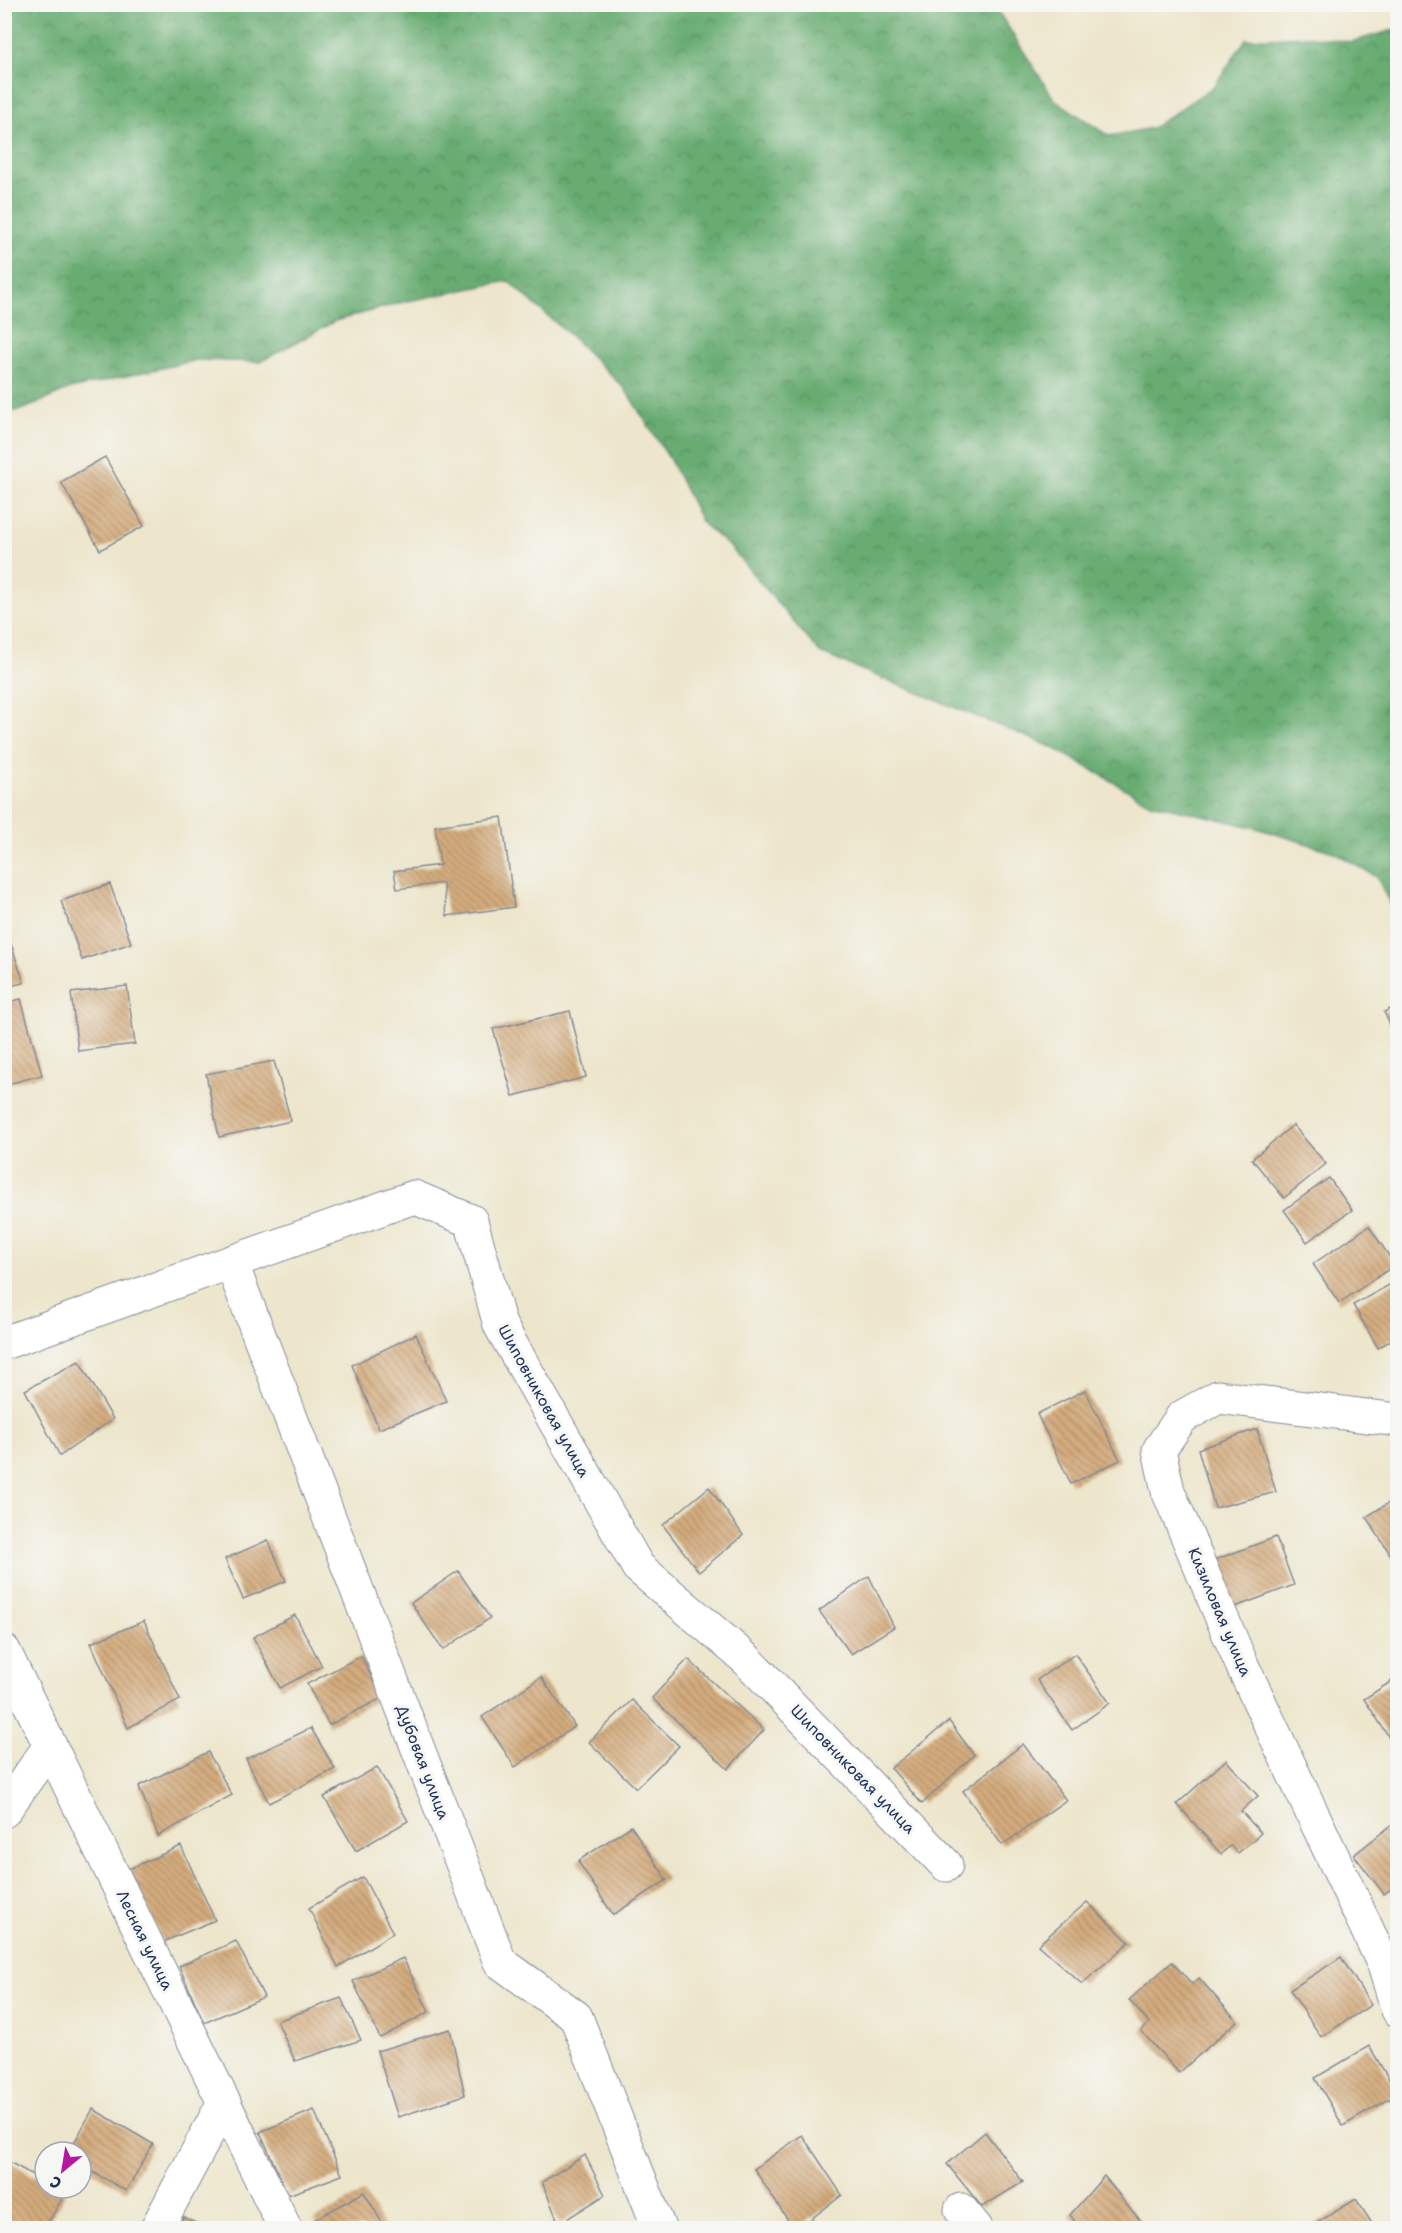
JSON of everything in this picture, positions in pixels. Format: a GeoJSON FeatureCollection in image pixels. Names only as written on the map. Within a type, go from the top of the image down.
{"type":"FeatureCollection","features":[{"type":"Feature","properties":{"kind":"street","name":"Шиповниковая улица"},"geometry":{"type":"LineString","coordinates":[[4,1343],[414,1197],[471,1221],[500,1325],[638,1567],[746,1659],[946,1865]]}},
{"type":"Feature","properties":{"kind":"street","name":"Дубовая улица"},"geometry":{"type":"LineString","coordinates":[[231,1262],[500,1962],[576,2017],[659,2229]]}},
{"type":"Feature","properties":{"kind":"street","name":"Кизиловая улица"},"geometry":{"type":"LineString","coordinates":[[1398,1420],[1218,1397],[1182,1417],[1159,1450],[1168,1491],[1242,1665],[1384,1965],[1398,2010]]}},
{"type":"Feature","properties":{"kind":"street","name":"Лесная улица"},"geometry":{"type":"LineString","coordinates":[[7,1664],[50,1746],[285,2229]]}},
{"type":"Feature","properties":{"kind":"street"},"geometry":{"type":"LineString","coordinates":[[4,1811],[50,1746]]}},
{"type":"Feature","properties":{"kind":"street"},"geometry":{"type":"LineString","coordinates":[[157,2229],[224,2102]]}},
{"type":"Feature","properties":{"kind":"green space"},"geometry":{"type":"Polygon","coordinates":[[[4,5],[994,5],[1054,99],[1109,136],[1152,128],[1214,86],[1246,39],[1306,36],[1351,42],[1397,29],[1397,919],[1377,877],[1334,852],[1253,827],[1150,803],[1054,748],[820,653],[731,548],[702,523],[669,458],[625,389],[573,338],[508,281],[403,302],[335,321],[260,362],[197,360],[70,389],[24,409],[5,413],[4,5]]]}},
{"type":"Feature","properties":{"kind":"building"},"geometry":{"type":"Polygon","coordinates":[[[105,457],[144,526],[100,550],[61,482],[105,457]]]}},
{"type":"Feature","properties":{"kind":"building"},"geometry":{"type":"Polygon","coordinates":[[[502,817],[514,907],[447,916],[443,883],[397,889],[394,871],[440,865],[435,826],[502,817]]]}},
{"type":"Feature","properties":{"kind":"building"},"geometry":{"type":"Polygon","coordinates":[[[110,884],[131,943],[82,960],[61,901],[110,884]]]}},
{"type":"Feature","properties":{"kind":"building"},"geometry":{"type":"Polygon","coordinates":[[[4,923],[24,983],[4,987],[4,923]]]}},
{"type":"Feature","properties":{"kind":"building"},"geometry":{"type":"Polygon","coordinates":[[[127,986],[135,1044],[78,1051],[71,993],[127,986]]]}},
{"type":"Feature","properties":{"kind":"building"},"geometry":{"type":"Polygon","coordinates":[[[21,999],[42,1075],[4,1085],[4,1003],[21,999]]]}},
{"type":"Feature","properties":{"kind":"building"},"geometry":{"type":"Polygon","coordinates":[[[1398,1005],[1398,1040],[1384,1012],[1398,1005]]]}},
{"type":"Feature","properties":{"kind":"building"},"geometry":{"type":"Polygon","coordinates":[[[570,1011],[586,1077],[513,1096],[493,1029],[570,1011]]]}},
{"type":"Feature","properties":{"kind":"building"},"geometry":{"type":"Polygon","coordinates":[[[274,1061],[291,1121],[219,1137],[206,1074],[274,1061]]]}},
{"type":"Feature","properties":{"kind":"building"},"geometry":{"type":"Polygon","coordinates":[[[1293,1125],[1326,1164],[1284,1198],[1252,1159],[1293,1125]]]}},
{"type":"Feature","properties":{"kind":"building"},"geometry":{"type":"Polygon","coordinates":[[[1329,1178],[1352,1210],[1307,1242],[1284,1210],[1329,1178]]]}},
{"type":"Feature","properties":{"kind":"building"},"geometry":{"type":"Polygon","coordinates":[[[1369,1226],[1395,1265],[1339,1303],[1313,1264],[1369,1226]]]}},
{"type":"Feature","properties":{"kind":"building"},"geometry":{"type":"Polygon","coordinates":[[[1398,1280],[1398,1336],[1378,1348],[1353,1305],[1398,1280]]]}},
{"type":"Feature","properties":{"kind":"building"},"geometry":{"type":"Polygon","coordinates":[[[416,1334],[446,1401],[379,1429],[352,1365],[416,1334]]]}},
{"type":"Feature","properties":{"kind":"building"},"geometry":{"type":"Polygon","coordinates":[[[79,1361],[113,1419],[60,1456],[25,1390],[79,1361]]]}},
{"type":"Feature","properties":{"kind":"building"},"geometry":{"type":"Polygon","coordinates":[[[1085,1390],[1120,1460],[1071,1484],[1037,1414],[1085,1390]]]}},
{"type":"Feature","properties":{"kind":"building"},"geometry":{"type":"Polygon","coordinates":[[[1257,1429],[1276,1492],[1215,1508],[1198,1449],[1257,1429]]]}},
{"type":"Feature","properties":{"kind":"building"},"geometry":{"type":"Polygon","coordinates":[[[709,1487],[743,1535],[699,1572],[663,1525],[709,1487]]]}},
{"type":"Feature","properties":{"kind":"building"},"geometry":{"type":"Polygon","coordinates":[[[1398,1497],[1398,1566],[1366,1517],[1398,1497]]]}},
{"type":"Feature","properties":{"kind":"building"},"geometry":{"type":"Polygon","coordinates":[[[1276,1537],[1294,1585],[1227,1610],[1209,1562],[1276,1537]]]}},
{"type":"Feature","properties":{"kind":"building"},"geometry":{"type":"Polygon","coordinates":[[[268,1540],[286,1581],[243,1599],[225,1559],[268,1540]]]}},
{"type":"Feature","properties":{"kind":"building"},"geometry":{"type":"Polygon","coordinates":[[[458,1571],[490,1618],[443,1650],[411,1603],[458,1571]]]}},
{"type":"Feature","properties":{"kind":"building"},"geometry":{"type":"Polygon","coordinates":[[[869,1576],[894,1627],[851,1654],[819,1611],[869,1576]]]}},
{"type":"Feature","properties":{"kind":"building"},"geometry":{"type":"Polygon","coordinates":[[[295,1615],[322,1666],[280,1688],[253,1637],[295,1615]]]}},
{"type":"Feature","properties":{"kind":"building"},"geometry":{"type":"Polygon","coordinates":[[[144,1621],[180,1700],[128,1728],[91,1643],[144,1621]]]}},
{"type":"Feature","properties":{"kind":"building"},"geometry":{"type":"Polygon","coordinates":[[[1075,1654],[1110,1703],[1072,1730],[1037,1680],[1075,1654]]]}},
{"type":"Feature","properties":{"kind":"building"},"geometry":{"type":"Polygon","coordinates":[[[361,1656],[382,1698],[329,1725],[307,1684],[361,1656]]]}},
{"type":"Feature","properties":{"kind":"building"},"geometry":{"type":"Polygon","coordinates":[[[688,1659],[764,1730],[728,1769],[652,1698],[688,1659]]]}},
{"type":"Feature","properties":{"kind":"building"},"geometry":{"type":"Polygon","coordinates":[[[541,1677],[575,1726],[515,1767],[482,1717],[541,1677]]]}},
{"type":"Feature","properties":{"kind":"building"},"geometry":{"type":"Polygon","coordinates":[[[1398,1677],[1398,1732],[1389,1737],[1364,1699],[1398,1677]]]}},
{"type":"Feature","properties":{"kind":"building"},"geometry":{"type":"Polygon","coordinates":[[[632,1700],[679,1746],[636,1788],[589,1742],[632,1700]]]}},
{"type":"Feature","properties":{"kind":"building"},"geometry":{"type":"Polygon","coordinates":[[[949,1721],[974,1755],[922,1804],[891,1768],[949,1721]]]}},
{"type":"Feature","properties":{"kind":"building"},"geometry":{"type":"Polygon","coordinates":[[[311,1728],[335,1769],[269,1803],[246,1759],[311,1728]]]}},
{"type":"Feature","properties":{"kind":"building"},"geometry":{"type":"Polygon","coordinates":[[[1023,1744],[1066,1800],[1002,1845],[963,1791],[1023,1744]]]}},
{"type":"Feature","properties":{"kind":"building"},"geometry":{"type":"Polygon","coordinates":[[[208,1752],[232,1795],[158,1836],[139,1786],[208,1752]]]}},
{"type":"Feature","properties":{"kind":"building"},"geometry":{"type":"Polygon","coordinates":[[[1226,1760],[1258,1796],[1241,1811],[1261,1833],[1238,1853],[1231,1845],[1221,1854],[1177,1804],[1226,1760]]]}},
{"type":"Feature","properties":{"kind":"building"},"geometry":{"type":"Polygon","coordinates":[[[377,1767],[408,1821],[356,1851],[324,1797],[377,1767]]]}},
{"type":"Feature","properties":{"kind":"building"},"geometry":{"type":"Polygon","coordinates":[[[1394,1823],[1398,1827],[1398,1884],[1384,1894],[1354,1855],[1394,1823]]]}},
{"type":"Feature","properties":{"kind":"building"},"geometry":{"type":"Polygon","coordinates":[[[631,1826],[667,1880],[613,1915],[578,1861],[631,1826]]]}},
{"type":"Feature","properties":{"kind":"building"},"geometry":{"type":"Polygon","coordinates":[[[181,1846],[215,1920],[163,1942],[129,1869],[181,1846]]]}},
{"type":"Feature","properties":{"kind":"building"},"geometry":{"type":"Polygon","coordinates":[[[363,1877],[393,1933],[338,1967],[309,1908],[363,1877]]]}},
{"type":"Feature","properties":{"kind":"building"},"geometry":{"type":"Polygon","coordinates":[[[1087,1902],[1129,1942],[1082,1984],[1038,1945],[1087,1902]]]}},
{"type":"Feature","properties":{"kind":"building"},"geometry":{"type":"Polygon","coordinates":[[[236,1941],[264,1997],[204,2023],[179,1966],[236,1941]]]}},
{"type":"Feature","properties":{"kind":"building"},"geometry":{"type":"Polygon","coordinates":[[[1341,1957],[1371,2005],[1321,2037],[1290,1990],[1341,1957]]]}},
{"type":"Feature","properties":{"kind":"building"},"geometry":{"type":"Polygon","coordinates":[[[403,1958],[429,2012],[380,2038],[353,1981],[403,1958]]]}},
{"type":"Feature","properties":{"kind":"building"},"geometry":{"type":"Polygon","coordinates":[[[1172,1962],[1192,1984],[1199,1978],[1237,2021],[1179,2073],[1141,2031],[1149,2023],[1129,2000],[1172,1962]]]}},
{"type":"Feature","properties":{"kind":"building"},"geometry":{"type":"Polygon","coordinates":[[[341,1998],[361,2040],[295,2061],[277,2021],[341,1998]]]}},
{"type":"Feature","properties":{"kind":"building"},"geometry":{"type":"Polygon","coordinates":[[[450,2029],[465,2095],[398,2117],[377,2051],[450,2029]]]}},
{"type":"Feature","properties":{"kind":"building"},"geometry":{"type":"Polygon","coordinates":[[[1369,2046],[1398,2094],[1343,2126],[1315,2078],[1369,2046]]]}},
{"type":"Feature","properties":{"kind":"building"},"geometry":{"type":"Polygon","coordinates":[[[93,2109],[153,2144],[126,2191],[93,2172],[93,2140],[76,2140],[93,2109]]]}},
{"type":"Feature","properties":{"kind":"building"},"geometry":{"type":"Polygon","coordinates":[[[314,2110],[342,2175],[288,2195],[260,2132],[314,2110]]]}},
{"type":"Feature","properties":{"kind":"building"},"geometry":{"type":"Polygon","coordinates":[[[985,2132],[1023,2182],[982,2207],[947,2164],[985,2132]]]}},
{"type":"Feature","properties":{"kind":"building"},"geometry":{"type":"Polygon","coordinates":[[[802,2135],[842,2195],[799,2228],[793,2228],[754,2169],[802,2135]]]}},
{"type":"Feature","properties":{"kind":"building"},"geometry":{"type":"Polygon","coordinates":[[[585,2155],[605,2195],[559,2224],[542,2182],[585,2155]]]}},
{"type":"Feature","properties":{"kind":"building"},"geometry":{"type":"Polygon","coordinates":[[[4,2159],[33,2175],[33,2200],[61,2200],[45,2228],[4,2227],[4,2159]]]}},
{"type":"Feature","properties":{"kind":"building"},"geometry":{"type":"Polygon","coordinates":[[[1104,2176],[1143,2224],[1137,2228],[1080,2228],[1070,2215],[1104,2176]]]}},
{"type":"Feature","properties":{"kind":"building"},"geometry":{"type":"Polygon","coordinates":[[[364,2192],[385,2228],[320,2228],[314,2220],[364,2192]]]}},
{"type":"Feature","properties":{"kind":"building"},"geometry":{"type":"Polygon","coordinates":[[[1356,2199],[1375,2228],[1318,2228],[1315,2224],[1356,2199]]]}},
{"type":"Feature","properties":{"kind":"building"},"geometry":{"type":"Polygon","coordinates":[[[184,2217],[204,2228],[177,2228],[184,2217]]]}}]}
